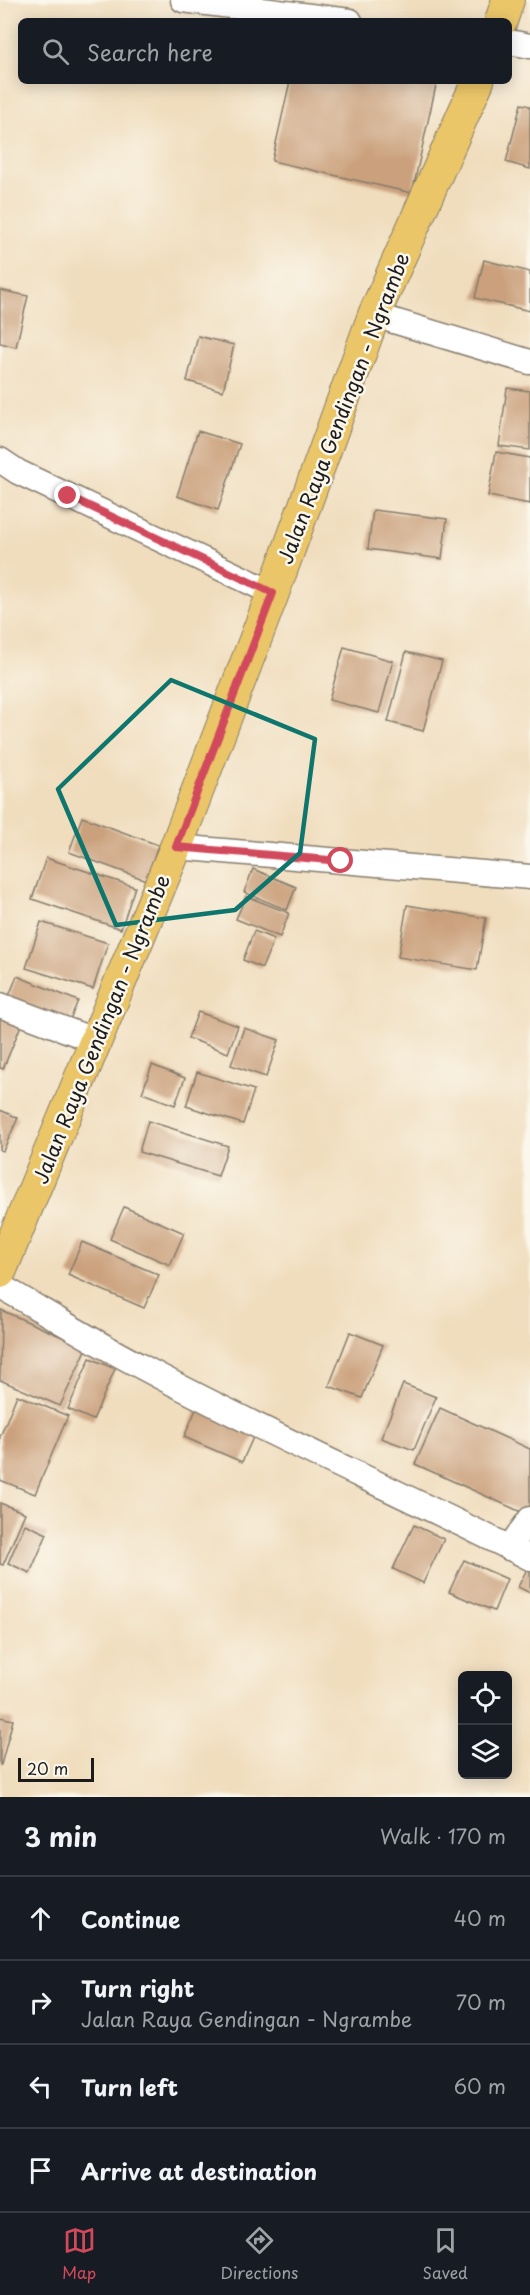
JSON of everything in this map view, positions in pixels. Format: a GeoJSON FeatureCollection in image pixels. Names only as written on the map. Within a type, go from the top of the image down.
{"type":"FeatureCollection","features":[{"type":"Feature","properties":{"kind":"main road"},"geometry":{"type":"LineString","coordinates":[[502,18],[508,0]]}},
{"type":"Feature","properties":{"kind":"main road","name":"Jalan Raya Gendingan - Ngrambe"},"geometry":{"type":"LineString","coordinates":[[0,1272],[176,847],[273,593],[375,315],[477,84]]}},
{"type":"Feature","properties":{"kind":"street"},"geometry":{"type":"LineString","coordinates":[[183,0],[326,18]]}},
{"type":"Feature","properties":{"kind":"street"},"geometry":{"type":"LineString","coordinates":[[512,43],[530,46]]}},
{"type":"Feature","properties":{"kind":"street"},"geometry":{"type":"LineString","coordinates":[[375,315],[530,362]]}},
{"type":"Feature","properties":{"kind":"street"},"geometry":{"type":"LineString","coordinates":[[0,460],[18,472],[273,593]]}},
{"type":"Feature","properties":{"kind":"street"},"geometry":{"type":"LineString","coordinates":[[176,847],[530,877]]}},
{"type":"Feature","properties":{"kind":"street"},"geometry":{"type":"LineString","coordinates":[[0,1005],[96,1041]]}},
{"type":"Feature","properties":{"kind":"street"},"geometry":{"type":"LineString","coordinates":[[0,1286],[151,1372],[520,1553],[530,1519]]}},
{"type":"Feature","properties":{"kind":"highlighted area"},"geometry":{"type":"Polygon","coordinates":[[[171,680],[315,739],[300,853],[235,910],[116,925],[58,789],[171,680]]]}},
{"type":"Feature","properties":{"kind":"building"},"geometry":{"type":"Polygon","coordinates":[[[289,84],[436,84],[412,193],[272,161],[289,84]]]}},
{"type":"Feature","properties":{"kind":"building"},"geometry":{"type":"Polygon","coordinates":[[[521,104],[530,106],[530,169],[506,162],[521,104]]]}},
{"type":"Feature","properties":{"kind":"building"},"geometry":{"type":"Polygon","coordinates":[[[484,260],[530,272],[530,311],[475,298],[484,260]]]}},
{"type":"Feature","properties":{"kind":"building"},"geometry":{"type":"Polygon","coordinates":[[[0,290],[28,296],[16,347],[0,343],[0,290]]]}},
{"type":"Feature","properties":{"kind":"building"},"geometry":{"type":"Polygon","coordinates":[[[198,336],[234,345],[223,391],[187,381],[198,336]]]}},
{"type":"Feature","properties":{"kind":"building"},"geometry":{"type":"Polygon","coordinates":[[[507,388],[530,391],[530,450],[499,446],[507,388]]]}},
{"type":"Feature","properties":{"kind":"building"},"geometry":{"type":"Polygon","coordinates":[[[198,431],[240,444],[218,510],[177,496],[198,431]]]}},
{"type":"Feature","properties":{"kind":"building"},"geometry":{"type":"Polygon","coordinates":[[[496,452],[530,458],[530,504],[488,496],[496,452]]]}},
{"type":"Feature","properties":{"kind":"building"},"geometry":{"type":"Polygon","coordinates":[[[373,510],[447,519],[442,559],[368,549],[373,510]]]}},
{"type":"Feature","properties":{"kind":"building"},"geometry":{"type":"Polygon","coordinates":[[[344,647],[393,661],[379,713],[329,700],[344,647]]]}},
{"type":"Feature","properties":{"kind":"building"},"geometry":{"type":"Polygon","coordinates":[[[406,652],[442,661],[423,731],[388,722],[406,652]]]}},
{"type":"Feature","properties":{"kind":"building"},"geometry":{"type":"Polygon","coordinates":[[[82,817],[158,845],[146,880],[69,852],[82,817]]]}},
{"type":"Feature","properties":{"kind":"building"},"geometry":{"type":"Polygon","coordinates":[[[46,858],[135,887],[121,929],[32,899],[46,858]]]}},
{"type":"Feature","properties":{"kind":"building"},"geometry":{"type":"Polygon","coordinates":[[[253,869],[296,887],[287,910],[244,892],[253,869]]]}},
{"type":"Feature","properties":{"kind":"building"},"geometry":{"type":"Polygon","coordinates":[[[246,896],[289,913],[280,937],[236,919],[246,896]]]}},
{"type":"Feature","properties":{"kind":"building"},"geometry":{"type":"Polygon","coordinates":[[[407,905],[486,918],[477,970],[398,957],[407,905]]]}},
{"type":"Feature","properties":{"kind":"building"},"geometry":{"type":"Polygon","coordinates":[[[41,922],[108,943],[93,989],[26,968],[41,922]]]}},
{"type":"Feature","properties":{"kind":"building"},"geometry":{"type":"Polygon","coordinates":[[[254,931],[274,939],[262,968],[243,960],[254,931]]]}},
{"type":"Feature","properties":{"kind":"building"},"geometry":{"type":"Polygon","coordinates":[[[17,976],[78,1001],[67,1026],[7,1001],[17,976]]]}},
{"type":"Feature","properties":{"kind":"building"},"geometry":{"type":"Polygon","coordinates":[[[198,1012],[238,1026],[228,1053],[188,1038],[198,1012]]]}},
{"type":"Feature","properties":{"kind":"building"},"geometry":{"type":"Polygon","coordinates":[[[0,1014],[22,1023],[3,1069],[0,1068],[0,1014]]]}},
{"type":"Feature","properties":{"kind":"building"},"geometry":{"type":"Polygon","coordinates":[[[244,1028],[279,1040],[266,1077],[231,1065],[244,1028]]]}},
{"type":"Feature","properties":{"kind":"building"},"geometry":{"type":"Polygon","coordinates":[[[152,1065],[185,1078],[175,1105],[142,1093],[152,1065]]]}},
{"type":"Feature","properties":{"kind":"building"},"geometry":{"type":"Polygon","coordinates":[[[197,1072],[254,1090],[243,1124],[186,1106],[197,1072]]]}},
{"type":"Feature","properties":{"kind":"building"},"geometry":{"type":"Polygon","coordinates":[[[0,1110],[18,1118],[3,1151],[0,1150],[0,1110]]]}},
{"type":"Feature","properties":{"kind":"building"},"geometry":{"type":"Polygon","coordinates":[[[148,1121],[228,1146],[218,1176],[139,1152],[148,1121]]]}},
{"type":"Feature","properties":{"kind":"building"},"geometry":{"type":"Polygon","coordinates":[[[124,1207],[184,1233],[170,1265],[110,1239],[124,1207]]]}},
{"type":"Feature","properties":{"kind":"building"},"geometry":{"type":"Polygon","coordinates":[[[82,1242],[159,1275],[144,1308],[68,1275],[82,1242]]]}},
{"type":"Feature","properties":{"kind":"building"},"geometry":{"type":"Polygon","coordinates":[[[1,1310],[87,1348],[60,1406],[0,1380],[1,1310]]]}},
{"type":"Feature","properties":{"kind":"building"},"geometry":{"type":"Polygon","coordinates":[[[350,1332],[383,1345],[362,1398],[329,1386],[350,1332]]]}},
{"type":"Feature","properties":{"kind":"building"},"geometry":{"type":"Polygon","coordinates":[[[90,1358],[115,1369],[93,1420],[68,1409],[90,1358]]]}},
{"type":"Feature","properties":{"kind":"building"},"geometry":{"type":"Polygon","coordinates":[[[403,1384],[436,1397],[414,1450],[381,1438],[403,1384]]]}},
{"type":"Feature","properties":{"kind":"building"},"geometry":{"type":"Polygon","coordinates":[[[17,1395],[68,1416],[35,1494],[0,1480],[0,1437],[17,1395]]]}},
{"type":"Feature","properties":{"kind":"building"},"geometry":{"type":"Polygon","coordinates":[[[197,1407],[255,1433],[242,1462],[184,1437],[197,1407]]]}},
{"type":"Feature","properties":{"kind":"building"},"geometry":{"type":"Polygon","coordinates":[[[440,1408],[530,1449],[530,1516],[415,1464],[440,1408]]]}},
{"type":"Feature","properties":{"kind":"building"},"geometry":{"type":"Polygon","coordinates":[[[0,1503],[25,1513],[3,1565],[0,1564],[0,1503]]]}},
{"type":"Feature","properties":{"kind":"building"},"geometry":{"type":"Polygon","coordinates":[[[25,1524],[47,1534],[30,1573],[8,1563],[25,1524]]]}},
{"type":"Feature","properties":{"kind":"building"},"geometry":{"type":"Polygon","coordinates":[[[414,1525],[444,1539],[423,1583],[393,1569],[414,1525]]]}},
{"type":"Feature","properties":{"kind":"building"},"geometry":{"type":"Polygon","coordinates":[[[464,1560],[507,1579],[494,1611],[449,1592],[464,1560]]]}},
{"type":"Feature","properties":{"kind":"building"},"geometry":{"type":"Polygon","coordinates":[[[528,1567],[530,1568],[530,1593],[518,1587],[528,1567]]]}},
{"type":"Feature","properties":{"kind":"building"},"geometry":{"type":"Polygon","coordinates":[[[0,1717],[13,1720],[1,1765],[0,1765],[0,1717]]]}},
{"type":"Feature","properties":{"kind":"route"},"geometry":{"type":"LineString","coordinates":[[68,496],[273,593],[176,847],[341,861]]}}]}
